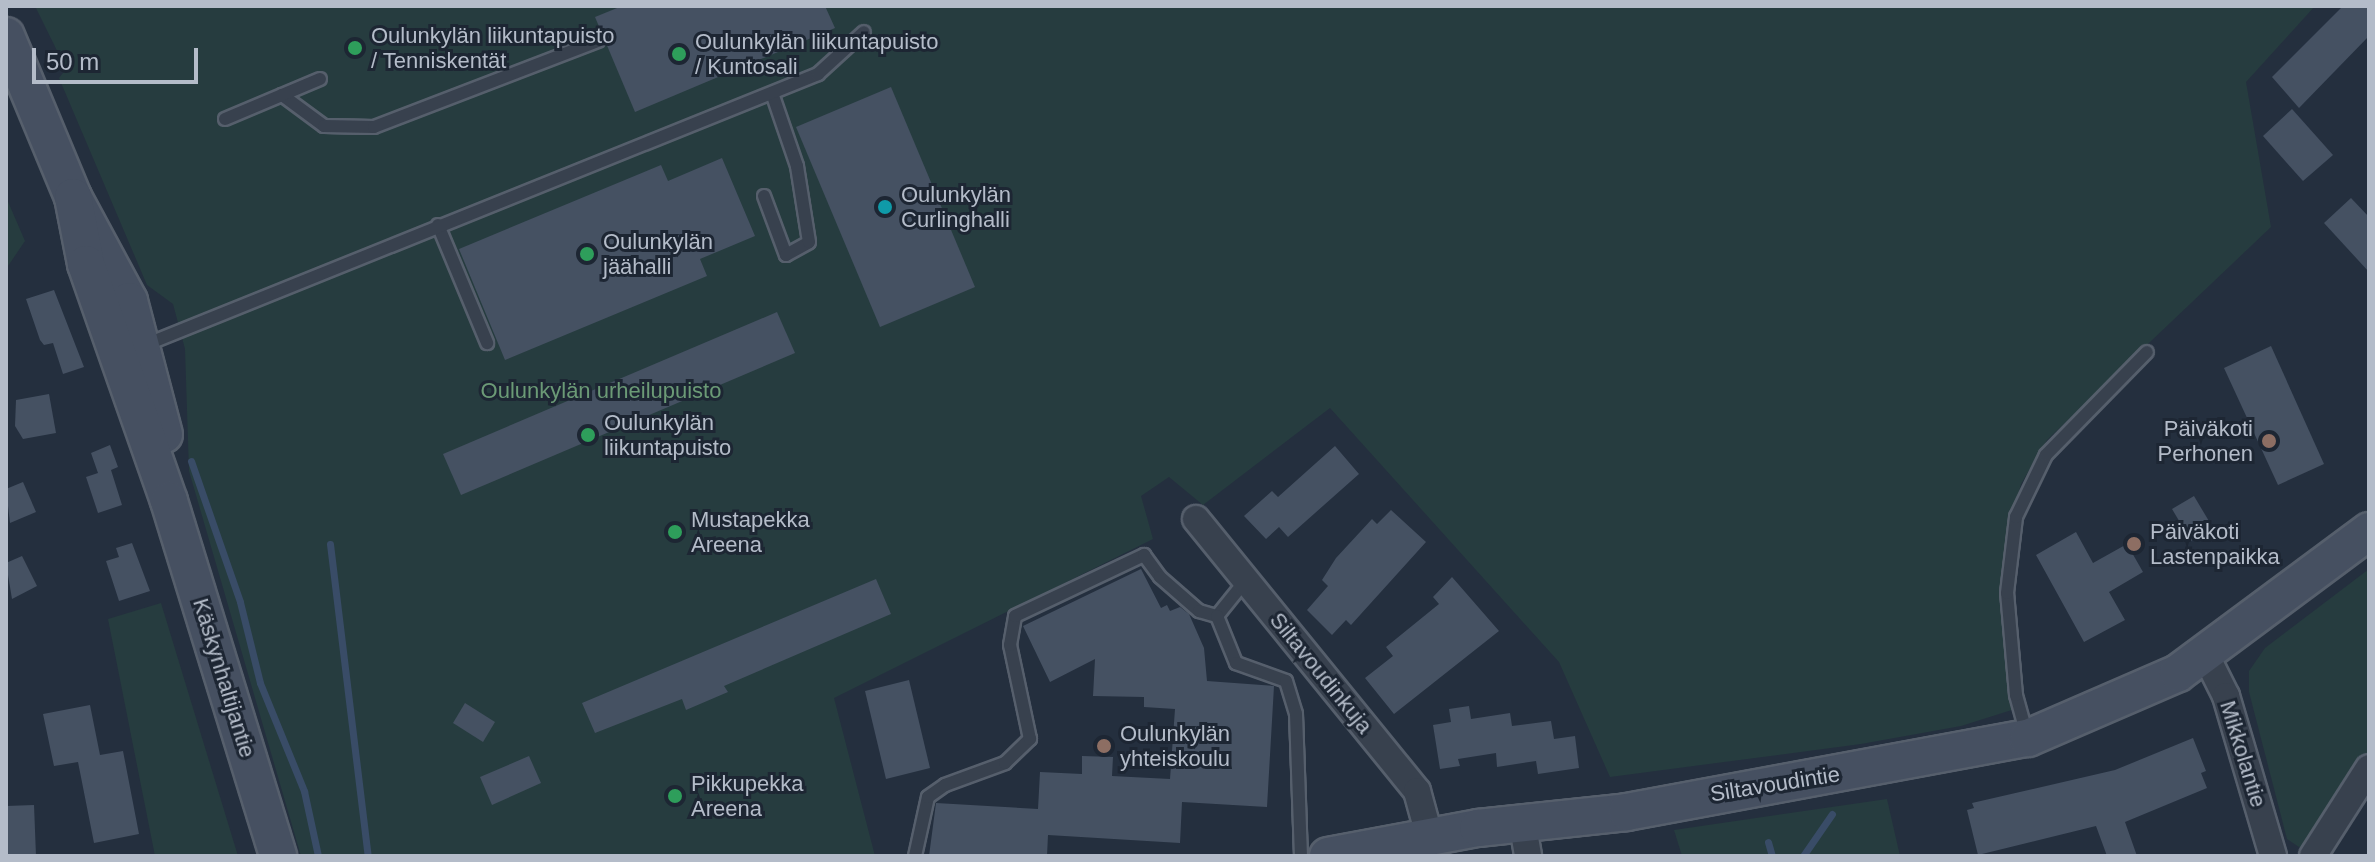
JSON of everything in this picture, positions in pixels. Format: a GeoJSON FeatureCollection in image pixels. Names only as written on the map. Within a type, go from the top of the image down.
{"type":"FeatureCollection","features":[{"type":"Feature","properties":{"kind":"main road","name":"Käskynhaltijantie"},"geometry":{"type":"LineString","coordinates":[[6,36],[73,197],[86,264],[130,350],[169,501],[278,856]]}},
{"type":"Feature","properties":{"kind":"main road","name":"Siltavoudintie"},"geometry":{"type":"LineString","coordinates":[[1328,856],[1429,835],[1525,839],[1704,793],[1970,752],[2028,738],[2130,697],[2206,656],[2369,531]]}},
{"type":"Feature","properties":{"kind":"street","name":"Siltavoudinkuja"},"geometry":{"type":"LineString","coordinates":[[1196,519],[1417,791],[1429,835]]}},
{"type":"Feature","properties":{"kind":"street","name":"Mikkolantie"},"geometry":{"type":"LineString","coordinates":[[2206,656],[2226,696],[2273,856]]}},
{"type":"Feature","properties":{"kind":"street"},"geometry":{"type":"LineString","coordinates":[[2313,856],[2369,768]]}},
{"type":"Feature","properties":{"kind":"lane"},"geometry":{"type":"LineString","coordinates":[[130,350],[818,74],[864,32]]}},
{"type":"Feature","properties":{"kind":"lane"},"geometry":{"type":"LineString","coordinates":[[282,95],[324,126],[374,127],[598,41]]}},
{"type":"Feature","properties":{"kind":"lane"},"geometry":{"type":"LineString","coordinates":[[225,119],[320,79]]}},
{"type":"Feature","properties":{"kind":"lane"},"geometry":{"type":"LineString","coordinates":[[764,196],[786,255],[809,242],[797,166],[772,93]]}},
{"type":"Feature","properties":{"kind":"lane"},"geometry":{"type":"LineString","coordinates":[[438,225],[487,343]]}},
{"type":"Feature","properties":{"kind":"lane"},"geometry":{"type":"LineString","coordinates":[[2028,738],[2016,695],[2007,593],[2016,517],[2046,455],[2147,352]]}},
{"type":"Feature","properties":{"kind":"lane"},"geometry":{"type":"LineString","coordinates":[[915,856],[928,797],[945,785],[1005,763],[1030,739],[1010,645],[1015,616],[1144,555],[1160,577],[1199,611],[1217,616]]}},
{"type":"Feature","properties":{"kind":"lane"},"geometry":{"type":"LineString","coordinates":[[1217,616],[1246,580]]}},
{"type":"Feature","properties":{"kind":"lane"},"geometry":{"type":"LineString","coordinates":[[1217,616],[1236,663],[1286,681],[1296,714],[1301,856]]}},
{"type":"Feature","properties":{"kind":"green space","name":"Oulunkylän urheilupuisto"},"geometry":{"type":"Polygon","coordinates":[[[35,6],[2315,6],[2246,82],[2271,227],[2047,440],[2021,484],[2005,545],[2000,593],[2015,709],[1961,726],[1861,744],[1610,777],[1559,662],[1330,408],[1203,505],[1169,477],[1141,496],[1153,539],[834,698],[875,856],[301,856],[189,471],[185,349],[173,304],[147,285],[59,78],[66,69],[35,6]]]}},
{"type":"Feature","properties":{"kind":"green space"},"geometry":{"type":"Polygon","coordinates":[[[6,197],[25,241],[6,269],[6,197]]]}},
{"type":"Feature","properties":{"kind":"green space"},"geometry":{"type":"Polygon","coordinates":[[[2369,569],[2369,755],[2312,846],[2299,847],[2287,839],[2249,692],[2249,671],[2265,648],[2369,569]]]}},
{"type":"Feature","properties":{"kind":"green space"},"geometry":{"type":"Polygon","coordinates":[[[161,603],[238,856],[155,856],[108,619],[161,603]]]}},
{"type":"Feature","properties":{"kind":"green space"},"geometry":{"type":"Polygon","coordinates":[[[1887,799],[1900,856],[1682,856],[1674,830],[1887,799]]]}},
{"type":"Feature","properties":{"kind":"building"},"geometry":{"type":"Polygon","coordinates":[[[622,6],[825,6],[835,28],[635,112],[595,17],[622,6]]]}},
{"type":"Feature","properties":{"kind":"building"},"geometry":{"type":"Polygon","coordinates":[[[2343,6],[2369,6],[2369,36],[2299,108],[2272,77],[2343,6]]]}},
{"type":"Feature","properties":{"kind":"building","name":"Oulunkylän Curlinghalli"},"geometry":{"type":"Polygon","coordinates":[[[891,87],[975,287],[880,327],[796,127],[891,87]]]}},
{"type":"Feature","properties":{"kind":"building"},"geometry":{"type":"Polygon","coordinates":[[[2292,109],[2333,155],[2303,181],[2263,136],[2292,109]]]}},
{"type":"Feature","properties":{"kind":"building","name":"Oulunkylän jäähalli"},"geometry":{"type":"Polygon","coordinates":[[[722,158],[755,236],[700,259],[707,276],[505,360],[459,249],[661,165],[668,181],[722,158]]]}},
{"type":"Feature","properties":{"kind":"building"},"geometry":{"type":"Polygon","coordinates":[[[2351,198],[2369,217],[2369,272],[2324,223],[2351,198]]]}},
{"type":"Feature","properties":{"kind":"building"},"geometry":{"type":"Polygon","coordinates":[[[54,290],[84,367],[63,374],[53,343],[44,345],[40,340],[26,299],[54,290]]]}},
{"type":"Feature","properties":{"kind":"building"},"geometry":{"type":"Polygon","coordinates":[[[777,312],[795,353],[461,495],[443,454],[777,312]]]}},
{"type":"Feature","properties":{"kind":"building"},"geometry":{"type":"Polygon","coordinates":[[[2271,346],[2324,464],[2278,485],[2224,368],[2271,346]]]}},
{"type":"Feature","properties":{"kind":"building"},"geometry":{"type":"Polygon","coordinates":[[[49,394],[56,433],[23,439],[15,426],[16,400],[49,394]]]}},
{"type":"Feature","properties":{"kind":"building"},"geometry":{"type":"Polygon","coordinates":[[[110,445],[118,467],[111,470],[122,505],[98,513],[86,477],[98,473],[91,453],[110,445]]]}},
{"type":"Feature","properties":{"kind":"building"},"geometry":{"type":"Polygon","coordinates":[[[1335,446],[1359,474],[1288,537],[1279,527],[1266,539],[1244,516],[1272,491],[1278,497],[1335,446]]]}},
{"type":"Feature","properties":{"kind":"building"},"geometry":{"type":"Polygon","coordinates":[[[23,482],[36,512],[10,523],[6,489],[23,482]]]}},
{"type":"Feature","properties":{"kind":"building"},"geometry":{"type":"Polygon","coordinates":[[[2194,496],[2213,528],[2191,541],[2172,509],[2194,496]]]}},
{"type":"Feature","properties":{"kind":"building"},"geometry":{"type":"Polygon","coordinates":[[[1391,510],[1426,542],[1351,625],[1346,620],[1332,635],[1307,610],[1328,586],[1322,580],[1336,558],[1372,519],[1377,524],[1391,510]]]}},
{"type":"Feature","properties":{"kind":"building"},"geometry":{"type":"Polygon","coordinates":[[[2076,532],[2093,563],[2127,544],[2143,572],[2109,592],[2125,620],[2084,642],[2036,555],[2076,532]]]}},
{"type":"Feature","properties":{"kind":"building"},"geometry":{"type":"Polygon","coordinates":[[[132,543],[150,591],[119,601],[106,561],[119,557],[116,548],[132,543]]]}},
{"type":"Feature","properties":{"kind":"building"},"geometry":{"type":"Polygon","coordinates":[[[22,556],[37,586],[12,599],[6,563],[22,556]]]}},
{"type":"Feature","properties":{"kind":"building"},"geometry":{"type":"Polygon","coordinates":[[[1141,569],[1161,608],[1167,605],[1170,611],[1180,607],[1189,614],[1204,648],[1207,681],[1274,686],[1267,807],[1182,802],[1180,843],[1048,835],[1047,856],[929,856],[936,803],[1038,809],[1040,772],[1082,774],[1082,756],[1113,757],[1112,776],[1170,779],[1175,709],[1144,707],[1144,697],[1093,696],[1095,659],[1050,682],[1023,626],[1141,569]]]}},
{"type":"Feature","properties":{"kind":"building"},"geometry":{"type":"Polygon","coordinates":[[[1452,577],[1499,631],[1394,714],[1365,678],[1393,656],[1386,647],[1439,604],[1433,597],[1452,577]]]}},
{"type":"Feature","properties":{"kind":"building"},"geometry":{"type":"Polygon","coordinates":[[[876,579],[891,614],[724,686],[728,692],[686,710],[682,699],[595,733],[582,703],[876,579]]]}},
{"type":"Feature","properties":{"kind":"building"},"geometry":{"type":"Polygon","coordinates":[[[909,680],[930,768],[886,779],[865,691],[909,680]]]}},
{"type":"Feature","properties":{"kind":"building"},"geometry":{"type":"Polygon","coordinates":[[[465,703],[495,722],[483,742],[453,723],[465,703]]]}},
{"type":"Feature","properties":{"kind":"building"},"geometry":{"type":"Polygon","coordinates":[[[90,705],[100,755],[123,751],[139,834],[94,843],[78,762],[54,766],[43,714],[90,705]]]}},
{"type":"Feature","properties":{"kind":"building"},"geometry":{"type":"Polygon","coordinates":[[[1469,706],[1471,719],[1510,713],[1512,726],[1551,721],[1554,739],[1575,736],[1579,768],[1538,774],[1536,761],[1497,767],[1496,753],[1458,759],[1460,766],[1440,769],[1433,725],[1451,722],[1449,709],[1469,706]]]}},
{"type":"Feature","properties":{"kind":"building"},"geometry":{"type":"Polygon","coordinates":[[[2193,738],[2206,771],[2201,773],[2207,788],[2125,822],[2137,856],[2107,856],[2096,826],[1978,855],[1967,810],[1974,808],[1972,803],[2115,770],[2193,738]]]}},
{"type":"Feature","properties":{"kind":"building"},"geometry":{"type":"Polygon","coordinates":[[[529,756],[541,783],[492,805],[480,777],[529,756]]]}},
{"type":"Feature","properties":{"kind":"building"},"geometry":{"type":"Polygon","coordinates":[[[34,805],[36,856],[6,856],[6,806],[34,805]]]}},
{"type":"Feature","properties":{"kind":"waterway"},"geometry":{"type":"LineString","coordinates":[[191,461],[240,602],[260,683],[304,791],[318,856]]}},
{"type":"Feature","properties":{"kind":"waterway"},"geometry":{"type":"LineString","coordinates":[[330,544],[368,856]]}},
{"type":"Feature","properties":{"kind":"waterway"},"geometry":{"type":"LineString","coordinates":[[1803,856],[1832,814]]}},
{"type":"Feature","properties":{"kind":"waterway"},"geometry":{"type":"LineString","coordinates":[[1768,842],[1772,856]]}},
{"type":"Feature","properties":{"kind":"place","name":"Oulunkylän liikuntapuisto / Tenniskentät"},"geometry":{"type":"Point","coordinates":[355,48]}},
{"type":"Feature","properties":{"kind":"place","name":"Oulunkylän liikuntapuisto / Kuntosali"},"geometry":{"type":"Point","coordinates":[679,54]}},
{"type":"Feature","properties":{"kind":"place","name":"Oulunkylän Curlinghalli"},"geometry":{"type":"Point","coordinates":[885,207]}},
{"type":"Feature","properties":{"kind":"place","name":"Oulunkylän jäähalli"},"geometry":{"type":"Point","coordinates":[587,254]}},
{"type":"Feature","properties":{"kind":"place","name":"Oulunkylän liikuntapuisto"},"geometry":{"type":"Point","coordinates":[588,435]}},
{"type":"Feature","properties":{"kind":"place","name":"Päiväkoti Perhonen"},"geometry":{"type":"Point","coordinates":[2269,441]}},
{"type":"Feature","properties":{"kind":"place","name":"Mustapekka Areena"},"geometry":{"type":"Point","coordinates":[675,532]}},
{"type":"Feature","properties":{"kind":"place","name":"Päiväkoti Lastenpaikka"},"geometry":{"type":"Point","coordinates":[2134,544]}},
{"type":"Feature","properties":{"kind":"place","name":"Oulunkylän yhteiskoulu"},"geometry":{"type":"Point","coordinates":[1104,746]}},
{"type":"Feature","properties":{"kind":"place","name":"Pikkupekka Areena"},"geometry":{"type":"Point","coordinates":[675,796]}}]}
